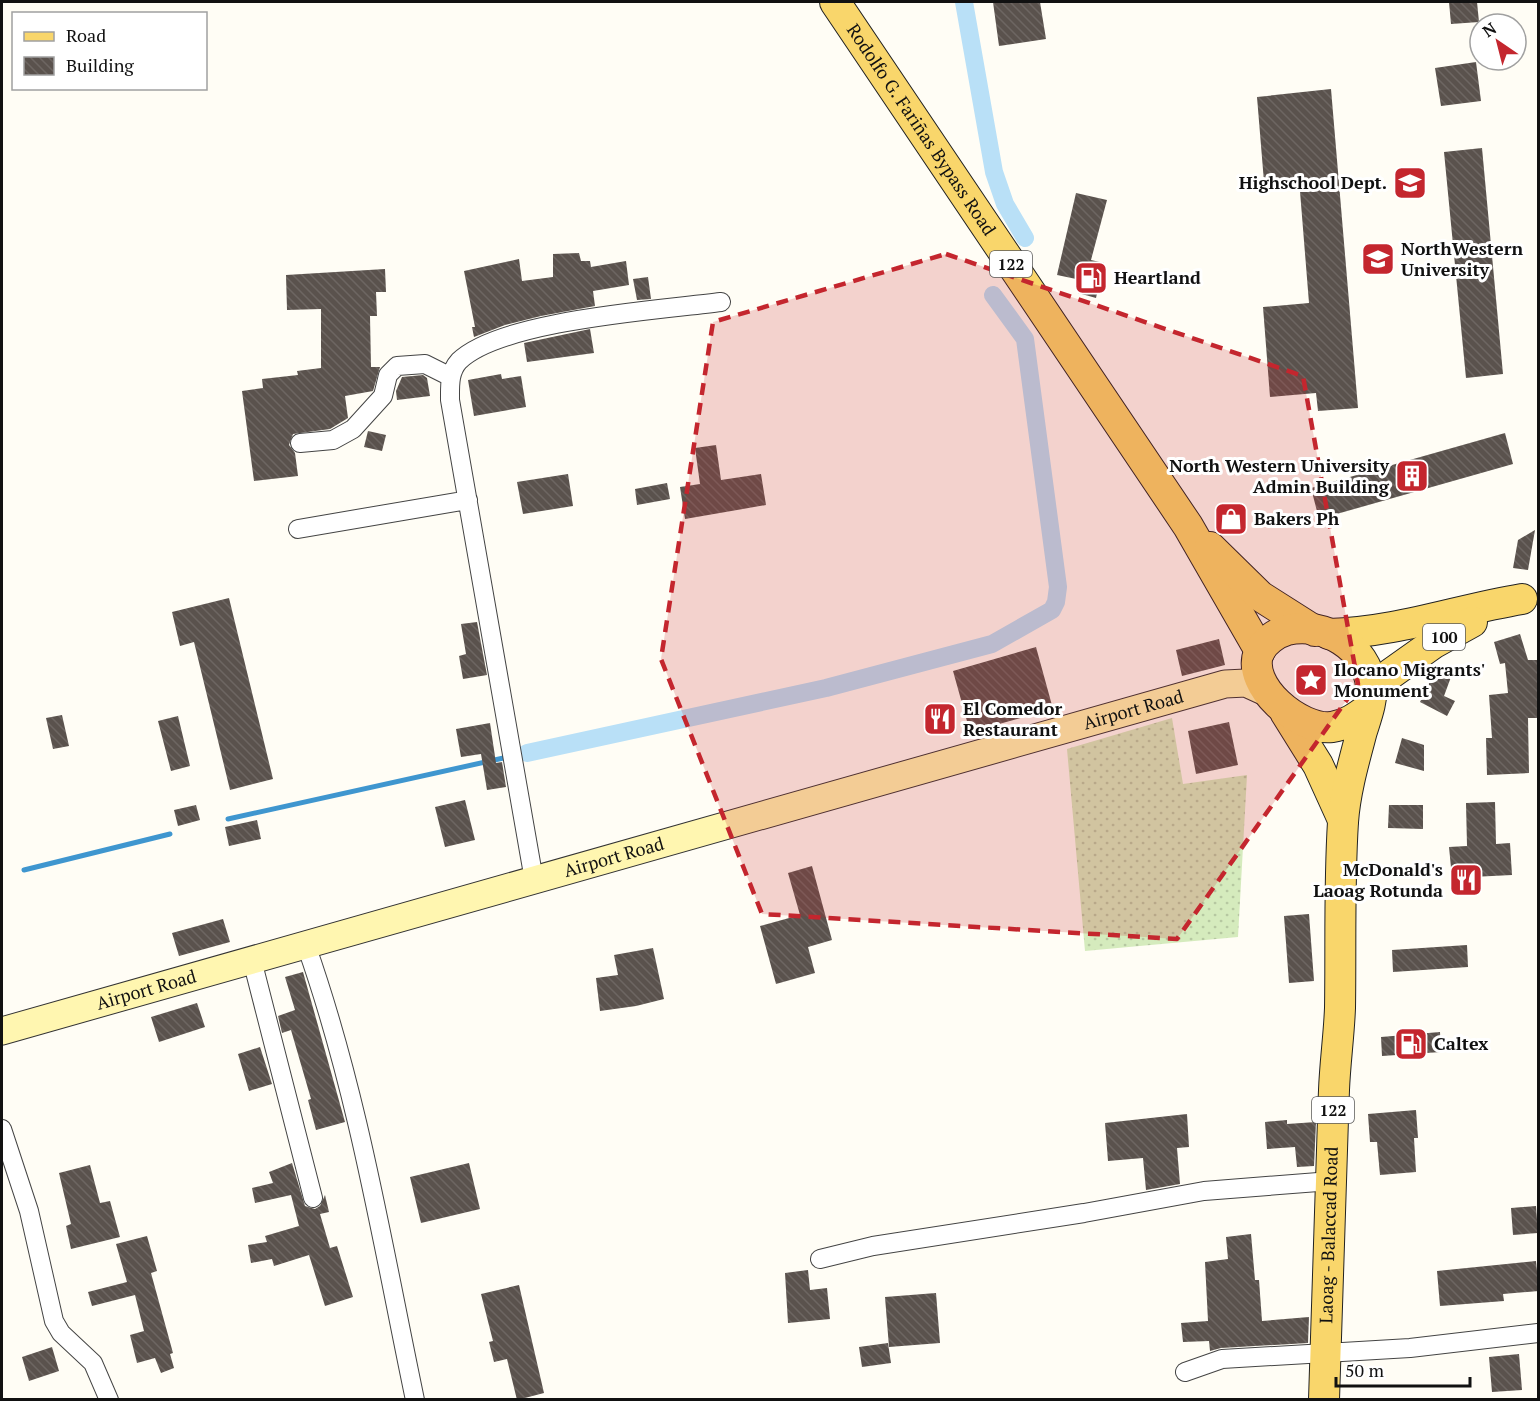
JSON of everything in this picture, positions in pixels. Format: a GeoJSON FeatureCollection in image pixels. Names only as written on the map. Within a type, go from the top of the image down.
{"type":"FeatureCollection","features":[{"type":"Feature","properties":{"kind":"main road","name":"Rodolfo G. Fariñas Bypass Road"},"geometry":{"type":"LineString","coordinates":[[835,2],[1188,526],[1258,658]]}},
{"type":"Feature","properties":{"kind":"main road","name":"Rodolfo G. Fariñas Bypass Road"},"geometry":{"type":"LineString","coordinates":[[1188,526],[1260,596],[1322,632]]}},
{"type":"Feature","properties":{"kind":"main road","name":"100"},"geometry":{"type":"LineString","coordinates":[[1225,684],[1258,658],[1268,641],[1288,630],[1361,633],[1410,625],[1485,605],[1530,596]]}},
{"type":"Feature","properties":{"kind":"main road","name":"100"},"geometry":{"type":"LineString","coordinates":[[1225,684],[1246,683],[1316,726],[1331,727],[1355,718],[1370,698],[1434,643],[1484,616],[1530,596]]}},
{"type":"Feature","properties":{"kind":"main road"},"geometry":{"type":"LineString","coordinates":[[1322,632],[1354,649],[1363,661],[1370,698]]}},
{"type":"Feature","properties":{"kind":"main road"},"geometry":{"type":"LineString","coordinates":[[1258,658],[1278,703]]}},
{"type":"Feature","properties":{"kind":"main road","name":"Airport Road"},"geometry":{"type":"LineString","coordinates":[[2,1031],[1225,684]]}},
{"type":"Feature","properties":{"kind":"main road","name":"Laoag - Balaccad Road"},"geometry":{"type":"LineString","coordinates":[[1324,1400],[1331,1182],[1340,1011],[1343,820],[1370,698]]}},
{"type":"Feature","properties":{"kind":"main road","name":"Laoag - Balaccad Road"},"geometry":{"type":"LineString","coordinates":[[1278,703],[1318,765],[1343,820]]}},
{"type":"Feature","properties":{"kind":"street"},"geometry":{"type":"LineString","coordinates":[[534,880],[450,400],[451,377],[459,361],[472,352],[538,327],[721,302]]}},
{"type":"Feature","properties":{"kind":"street"},"geometry":{"type":"LineString","coordinates":[[300,442],[333,440],[353,429],[383,396],[388,375],[397,366],[425,364],[451,377]]}},
{"type":"Feature","properties":{"kind":"street"},"geometry":{"type":"LineString","coordinates":[[298,529],[468,500]]}},
{"type":"Feature","properties":{"kind":"street"},"geometry":{"type":"LineString","coordinates":[[306,945],[323,995],[361,1140],[415,1400]]}},
{"type":"Feature","properties":{"kind":"street"},"geometry":{"type":"LineString","coordinates":[[252,960],[313,1197]]}},
{"type":"Feature","properties":{"kind":"street"},"geometry":{"type":"LineString","coordinates":[[2,1129],[29,1211],[54,1321],[61,1333],[93,1363],[109,1400]]}},
{"type":"Feature","properties":{"kind":"street"},"geometry":{"type":"LineString","coordinates":[[820,1259],[873,1246],[1072,1215],[1204,1191],[1331,1182]]}},
{"type":"Feature","properties":{"kind":"street"},"geometry":{"type":"LineString","coordinates":[[1185,1372],[1222,1359],[1325,1354],[1539,1333]]}},
{"type":"Feature","properties":{"kind":"highlighted area"},"geometry":{"type":"Polygon","coordinates":[[[946,254],[1303,376],[1358,684],[1177,939],[762,914],[661,659],[713,322],[946,254]]]}},
{"type":"Feature","properties":{"kind":"green space"},"geometry":{"type":"Polygon","coordinates":[[[1172,718],[1183,784],[1247,775],[1238,937],[1085,951],[1067,749],[1172,718]]]}},
{"type":"Feature","properties":{"kind":"building"},"geometry":{"type":"Polygon","coordinates":[[[993,2],[1040,2],[1046,39],[999,46],[993,2]]]}},
{"type":"Feature","properties":{"kind":"building"},"geometry":{"type":"Polygon","coordinates":[[[1449,2],[1477,2],[1478,12],[1468,12],[1468,23],[1451,24],[1449,2]]]}},
{"type":"Feature","properties":{"kind":"building"},"geometry":{"type":"Polygon","coordinates":[[[1468,63],[1468,72],[1477,72],[1481,101],[1441,106],[1435,68],[1468,63]]]}},
{"type":"Feature","properties":{"kind":"building"},"geometry":{"type":"Polygon","coordinates":[[[1331,89],[1358,408],[1318,411],[1316,393],[1270,397],[1263,307],[1309,303],[1299,179],[1264,182],[1257,97],[1331,89]]]}},
{"type":"Feature","properties":{"kind":"building"},"geometry":{"type":"Polygon","coordinates":[[[1482,148],[1503,374],[1466,378],[1444,152],[1482,148]]]}},
{"type":"Feature","properties":{"kind":"building"},"geometry":{"type":"Polygon","coordinates":[[[1076,193],[1107,200],[1091,260],[1104,263],[1096,298],[1078,293],[1081,280],[1057,275],[1076,193]]]}},
{"type":"Feature","properties":{"kind":"building"},"geometry":{"type":"Polygon","coordinates":[[[579,253],[581,261],[590,261],[591,267],[626,261],[629,285],[593,291],[595,306],[505,325],[474,337],[472,327],[475,327],[464,271],[519,259],[522,281],[553,277],[553,254],[579,253]]]}},
{"type":"Feature","properties":{"kind":"building"},"geometry":{"type":"Polygon","coordinates":[[[385,269],[386,292],[376,292],[377,316],[370,316],[371,367],[380,367],[373,391],[345,396],[348,418],[330,429],[293,434],[289,445],[295,453],[298,476],[254,481],[242,391],[263,388],[262,379],[298,375],[297,371],[321,368],[321,309],[287,310],[286,275],[385,269]]]}},
{"type":"Feature","properties":{"kind":"building"},"geometry":{"type":"Polygon","coordinates":[[[648,277],[651,299],[637,300],[633,279],[648,277]]]}},
{"type":"Feature","properties":{"kind":"building"},"geometry":{"type":"Polygon","coordinates":[[[590,329],[594,353],[527,362],[524,343],[590,329]]]}},
{"type":"Feature","properties":{"kind":"building"},"geometry":{"type":"Polygon","coordinates":[[[501,374],[502,379],[521,376],[526,407],[474,416],[468,380],[501,374]]]}},
{"type":"Feature","properties":{"kind":"building"},"geometry":{"type":"Polygon","coordinates":[[[423,375],[427,378],[430,396],[397,400],[396,391],[402,377],[423,375]]]}},
{"type":"Feature","properties":{"kind":"building"},"geometry":{"type":"Polygon","coordinates":[[[368,431],[386,435],[382,451],[364,447],[368,431]]]}},
{"type":"Feature","properties":{"kind":"building","name":"North Western University Admin Building"},"geometry":{"type":"Polygon","coordinates":[[[1505,433],[1513,464],[1319,519],[1311,488],[1505,433]]]}},
{"type":"Feature","properties":{"kind":"building"},"geometry":{"type":"Polygon","coordinates":[[[716,445],[721,480],[761,474],[766,505],[685,519],[680,487],[700,484],[695,448],[716,445]]]}},
{"type":"Feature","properties":{"kind":"building"},"geometry":{"type":"Polygon","coordinates":[[[568,474],[573,506],[523,514],[517,482],[568,474]]]}},
{"type":"Feature","properties":{"kind":"building"},"geometry":{"type":"Polygon","coordinates":[[[667,483],[670,499],[637,505],[635,489],[667,483]]]}},
{"type":"Feature","properties":{"kind":"building"},"geometry":{"type":"Polygon","coordinates":[[[1535,530],[1528,570],[1513,568],[1518,540],[1535,530]]]}},
{"type":"Feature","properties":{"kind":"building"},"geometry":{"type":"Polygon","coordinates":[[[229,598],[273,779],[230,790],[194,642],[180,646],[172,612],[229,598]]]}},
{"type":"Feature","properties":{"kind":"building"},"geometry":{"type":"Polygon","coordinates":[[[477,622],[487,675],[463,679],[459,656],[466,654],[461,624],[477,622]]]}},
{"type":"Feature","properties":{"kind":"building"},"geometry":{"type":"Polygon","coordinates":[[[1520,634],[1528,660],[1539,660],[1539,718],[1528,718],[1529,773],[1487,775],[1486,738],[1492,738],[1489,695],[1508,693],[1505,663],[1500,664],[1494,642],[1520,634]]]}},
{"type":"Feature","properties":{"kind":"building"},"geometry":{"type":"Polygon","coordinates":[[[1219,639],[1225,665],[1182,676],[1176,650],[1219,639]]]}},
{"type":"Feature","properties":{"kind":"building"},"geometry":{"type":"Polygon","coordinates":[[[1036,647],[1053,709],[970,732],[953,671],[1036,647]]]}},
{"type":"Feature","properties":{"kind":"building"},"geometry":{"type":"Polygon","coordinates":[[[1435,671],[1451,677],[1444,696],[1455,701],[1447,716],[1420,702],[1435,671]]]}},
{"type":"Feature","properties":{"kind":"building"},"geometry":{"type":"Polygon","coordinates":[[[62,715],[69,746],[53,749],[46,718],[62,715]]]}},
{"type":"Feature","properties":{"kind":"building"},"geometry":{"type":"Polygon","coordinates":[[[178,716],[190,766],[171,771],[158,721],[178,716]]]}},
{"type":"Feature","properties":{"kind":"building"},"geometry":{"type":"Polygon","coordinates":[[[1229,722],[1238,765],[1196,774],[1188,731],[1229,722]]]}},
{"type":"Feature","properties":{"kind":"building"},"geometry":{"type":"Polygon","coordinates":[[[490,723],[496,763],[502,762],[506,787],[487,790],[481,754],[461,757],[456,729],[490,723]]]}},
{"type":"Feature","properties":{"kind":"building"},"geometry":{"type":"Polygon","coordinates":[[[1402,738],[1424,745],[1424,771],[1395,763],[1402,738]]]}},
{"type":"Feature","properties":{"kind":"building"},"geometry":{"type":"Polygon","coordinates":[[[465,800],[475,840],[445,847],[435,807],[465,800]]]}},
{"type":"Feature","properties":{"kind":"building"},"geometry":{"type":"Polygon","coordinates":[[[1495,802],[1496,844],[1510,843],[1512,875],[1452,878],[1449,847],[1467,846],[1466,803],[1495,802]]]}},
{"type":"Feature","properties":{"kind":"building"},"geometry":{"type":"Polygon","coordinates":[[[196,805],[200,820],[178,826],[174,810],[196,805]]]}},
{"type":"Feature","properties":{"kind":"building"},"geometry":{"type":"Polygon","coordinates":[[[1389,805],[1423,805],[1423,829],[1388,828],[1389,805]]]}},
{"type":"Feature","properties":{"kind":"building"},"geometry":{"type":"Polygon","coordinates":[[[257,820],[261,839],[229,846],[225,827],[257,820]]]}},
{"type":"Feature","properties":{"kind":"building"},"geometry":{"type":"Polygon","coordinates":[[[812,866],[832,940],[808,947],[815,973],[776,984],[760,926],[800,915],[788,873],[812,866]]]}},
{"type":"Feature","properties":{"kind":"building"},"geometry":{"type":"Polygon","coordinates":[[[1309,914],[1314,981],[1289,983],[1284,916],[1309,914]]]}},
{"type":"Feature","properties":{"kind":"building"},"geometry":{"type":"Polygon","coordinates":[[[223,919],[230,942],[179,956],[172,933],[223,919]]]}},
{"type":"Feature","properties":{"kind":"building"},"geometry":{"type":"Polygon","coordinates":[[[1467,945],[1468,967],[1393,972],[1392,950],[1467,945]]]}},
{"type":"Feature","properties":{"kind":"building"},"geometry":{"type":"Polygon","coordinates":[[[653,948],[664,999],[600,1011],[596,978],[618,975],[614,955],[653,948]]]}},
{"type":"Feature","properties":{"kind":"building"},"geometry":{"type":"Polygon","coordinates":[[[303,972],[345,1122],[316,1130],[308,1100],[311,1099],[291,1030],[282,1033],[278,1016],[295,1010],[285,977],[303,972]]]}},
{"type":"Feature","properties":{"kind":"building"},"geometry":{"type":"Polygon","coordinates":[[[197,1003],[205,1027],[159,1042],[151,1017],[197,1003]]]}},
{"type":"Feature","properties":{"kind":"building","name":"Caltex"},"geometry":{"type":"Polygon","coordinates":[[[1440,1032],[1441,1052],[1382,1056],[1381,1037],[1440,1032]]]}},
{"type":"Feature","properties":{"kind":"building"},"geometry":{"type":"Polygon","coordinates":[[[260,1047],[272,1084],[249,1091],[238,1054],[260,1047]]]}},
{"type":"Feature","properties":{"kind":"building"},"geometry":{"type":"Polygon","coordinates":[[[1416,1110],[1418,1138],[1414,1138],[1416,1172],[1380,1175],[1377,1142],[1370,1142],[1368,1114],[1416,1110]]]}},
{"type":"Feature","properties":{"kind":"building"},"geometry":{"type":"Polygon","coordinates":[[[1187,1114],[1189,1147],[1177,1148],[1180,1184],[1146,1190],[1143,1158],[1108,1161],[1105,1123],[1187,1114]]]}},
{"type":"Feature","properties":{"kind":"building"},"geometry":{"type":"Polygon","coordinates":[[[1287,1120],[1287,1124],[1316,1122],[1314,1166],[1297,1167],[1295,1147],[1267,1149],[1265,1122],[1287,1120]]]}},
{"type":"Feature","properties":{"kind":"building"},"geometry":{"type":"Polygon","coordinates":[[[292,1163],[305,1206],[315,1209],[320,1206],[325,1195],[329,1212],[320,1214],[330,1248],[337,1246],[353,1297],[325,1306],[309,1255],[274,1266],[272,1259],[251,1263],[248,1245],[267,1242],[265,1236],[299,1226],[291,1195],[255,1203],[252,1188],[273,1183],[269,1172],[292,1163]]]}},
{"type":"Feature","properties":{"kind":"building"},"geometry":{"type":"Polygon","coordinates":[[[469,1163],[480,1209],[421,1223],[410,1177],[469,1163]]]}},
{"type":"Feature","properties":{"kind":"building"},"geometry":{"type":"Polygon","coordinates":[[[90,1165],[100,1203],[110,1201],[120,1237],[71,1249],[66,1226],[71,1224],[59,1173],[90,1165]]]}},
{"type":"Feature","properties":{"kind":"building"},"geometry":{"type":"Polygon","coordinates":[[[1536,1206],[1538,1233],[1513,1235],[1511,1208],[1536,1206]]]}},
{"type":"Feature","properties":{"kind":"building"},"geometry":{"type":"Polygon","coordinates":[[[1251,1234],[1255,1280],[1259,1280],[1262,1321],[1309,1317],[1308,1343],[1221,1348],[1210,1351],[1209,1341],[1183,1342],[1181,1323],[1208,1321],[1205,1262],[1228,1259],[1226,1237],[1251,1234]]]}},
{"type":"Feature","properties":{"kind":"building"},"geometry":{"type":"Polygon","coordinates":[[[147,1236],[157,1271],[151,1273],[173,1353],[170,1354],[174,1368],[161,1373],[155,1358],[137,1363],[130,1335],[144,1331],[135,1295],[92,1306],[88,1292],[127,1282],[116,1244],[147,1236]]]}},
{"type":"Feature","properties":{"kind":"building"},"geometry":{"type":"Polygon","coordinates":[[[1536,1261],[1539,1291],[1503,1294],[1504,1301],[1440,1306],[1437,1271],[1536,1261]]]}},
{"type":"Feature","properties":{"kind":"building"},"geometry":{"type":"Polygon","coordinates":[[[808,1270],[810,1290],[827,1288],[830,1319],[788,1323],[785,1273],[808,1270]]]}},
{"type":"Feature","properties":{"kind":"building"},"geometry":{"type":"Polygon","coordinates":[[[519,1285],[544,1393],[517,1400],[507,1359],[494,1362],[489,1342],[493,1341],[481,1294],[519,1285]]]}},
{"type":"Feature","properties":{"kind":"building"},"geometry":{"type":"Polygon","coordinates":[[[936,1293],[940,1343],[889,1347],[885,1297],[936,1293]]]}},
{"type":"Feature","properties":{"kind":"building"},"geometry":{"type":"Polygon","coordinates":[[[888,1343],[891,1363],[862,1367],[859,1347],[888,1343]]]}},
{"type":"Feature","properties":{"kind":"building"},"geometry":{"type":"Polygon","coordinates":[[[52,1347],[59,1371],[29,1381],[22,1357],[52,1347]]]}},
{"type":"Feature","properties":{"kind":"building"},"geometry":{"type":"Polygon","coordinates":[[[1519,1354],[1522,1390],[1492,1392],[1489,1357],[1519,1354]]]}},
{"type":"Feature","properties":{"kind":"waterway"},"geometry":{"type":"LineString","coordinates":[[964,2],[994,172],[1005,204],[1025,238]]}},
{"type":"Feature","properties":{"kind":"waterway"},"geometry":{"type":"LineString","coordinates":[[527,753],[826,688],[992,644],[1052,610],[1056,602],[1058,587],[1025,339],[993,295]]}},
{"type":"Feature","properties":{"kind":"waterway"},"geometry":{"type":"LineString","coordinates":[[228,819],[508,757]]}},
{"type":"Feature","properties":{"kind":"waterway"},"geometry":{"type":"LineString","coordinates":[[24,870],[170,834]]}},
{"type":"Feature","properties":{"kind":"place","name":"Highschool Dept."},"geometry":{"type":"Point","coordinates":[1410,183]}},
{"type":"Feature","properties":{"kind":"place","name":"NorthWestern University"},"geometry":{"type":"Point","coordinates":[1378,259]}},
{"type":"Feature","properties":{"kind":"place","name":"Heartland"},"geometry":{"type":"Point","coordinates":[1091,278]}},
{"type":"Feature","properties":{"kind":"place","name":"North Western University Admin Building"},"geometry":{"type":"Point","coordinates":[1412,476]}},
{"type":"Feature","properties":{"kind":"place","name":"Bakers Ph"},"geometry":{"type":"Point","coordinates":[1231,519]}},
{"type":"Feature","properties":{"kind":"place","name":"Ilocano Migrants' Monument"},"geometry":{"type":"Point","coordinates":[1311,680]}},
{"type":"Feature","properties":{"kind":"place","name":"El Comedor Restaurant"},"geometry":{"type":"Point","coordinates":[940,719]}},
{"type":"Feature","properties":{"kind":"place","name":"McDonald's Laoag Rotunda"},"geometry":{"type":"Point","coordinates":[1466,880]}},
{"type":"Feature","properties":{"kind":"place","name":"Caltex"},"geometry":{"type":"Point","coordinates":[1411,1044]}}]}
